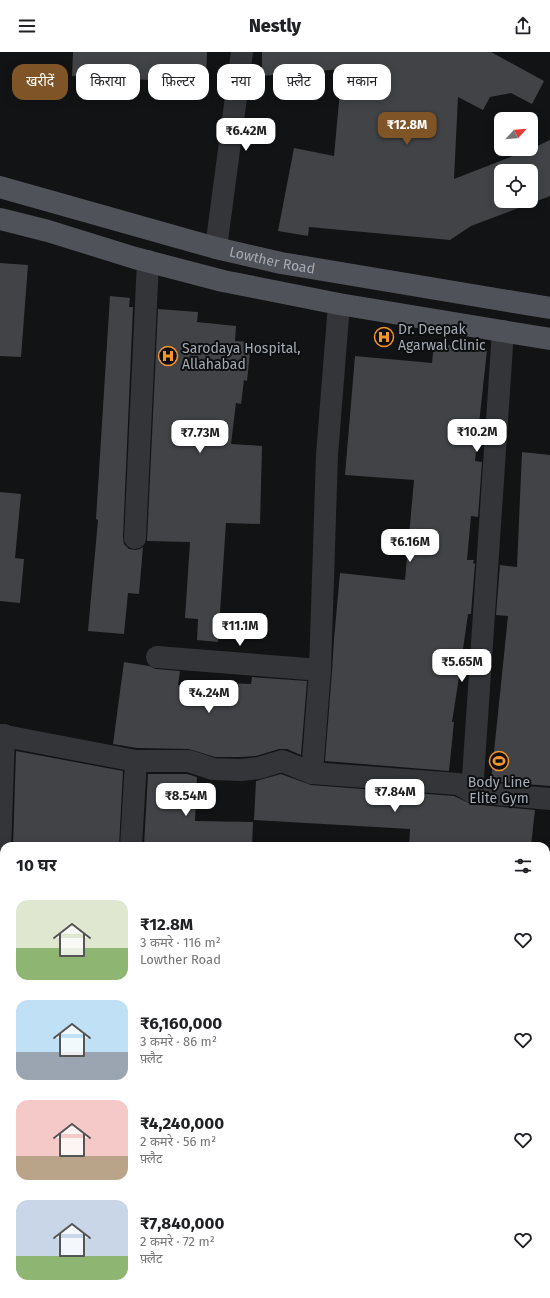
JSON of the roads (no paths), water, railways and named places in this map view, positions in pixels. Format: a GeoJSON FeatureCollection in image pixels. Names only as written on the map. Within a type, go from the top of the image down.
{"type":"FeatureCollection","features":[{"type":"Feature","properties":{"kind":"main road","name":"Lowther Road"},"geometry":{"type":"LineString","coordinates":[[0,187],[216,248],[281,263],[550,308]]}},
{"type":"Feature","properties":{"kind":"main road"},"geometry":{"type":"LineString","coordinates":[[0,219],[48,231],[148,261],[222,281],[339,304],[550,338]]}},
{"type":"Feature","properties":{"kind":"street"},"geometry":{"type":"LineString","coordinates":[[216,248],[242,52]]}},
{"type":"Feature","properties":{"kind":"street"},"geometry":{"type":"LineString","coordinates":[[135,538],[148,261]]}},
{"type":"Feature","properties":{"kind":"street"},"geometry":{"type":"LineString","coordinates":[[312,773],[320,670],[327,455],[339,304]]}},
{"type":"Feature","properties":{"kind":"street"},"geometry":{"type":"LineString","coordinates":[[472,792],[503,331]]}},
{"type":"Feature","properties":{"kind":"street"},"geometry":{"type":"LineString","coordinates":[[157,656],[320,670]]}},
{"type":"Feature","properties":{"kind":"street"},"geometry":{"type":"LineString","coordinates":[[0,842],[2,735],[136,761],[189,761],[213,769],[241,770],[259,768],[282,761],[312,773],[458,784],[472,792],[550,799]]}},
{"type":"Feature","properties":{"kind":"street"},"geometry":{"type":"LineString","coordinates":[[131,842],[136,761]]}},
{"type":"Feature","properties":{"kind":"place","name":"Dr. Deepak Agarwal Clinic"},"geometry":{"type":"Point","coordinates":[384,337]}},
{"type":"Feature","properties":{"kind":"place","name":"Sarodaya Hospital, Allahabad"},"geometry":{"type":"Point","coordinates":[168,356]}},
{"type":"Feature","properties":{"kind":"place","name":"Body Line Elite Gym"},"geometry":{"type":"Point","coordinates":[499,761]}}]}
